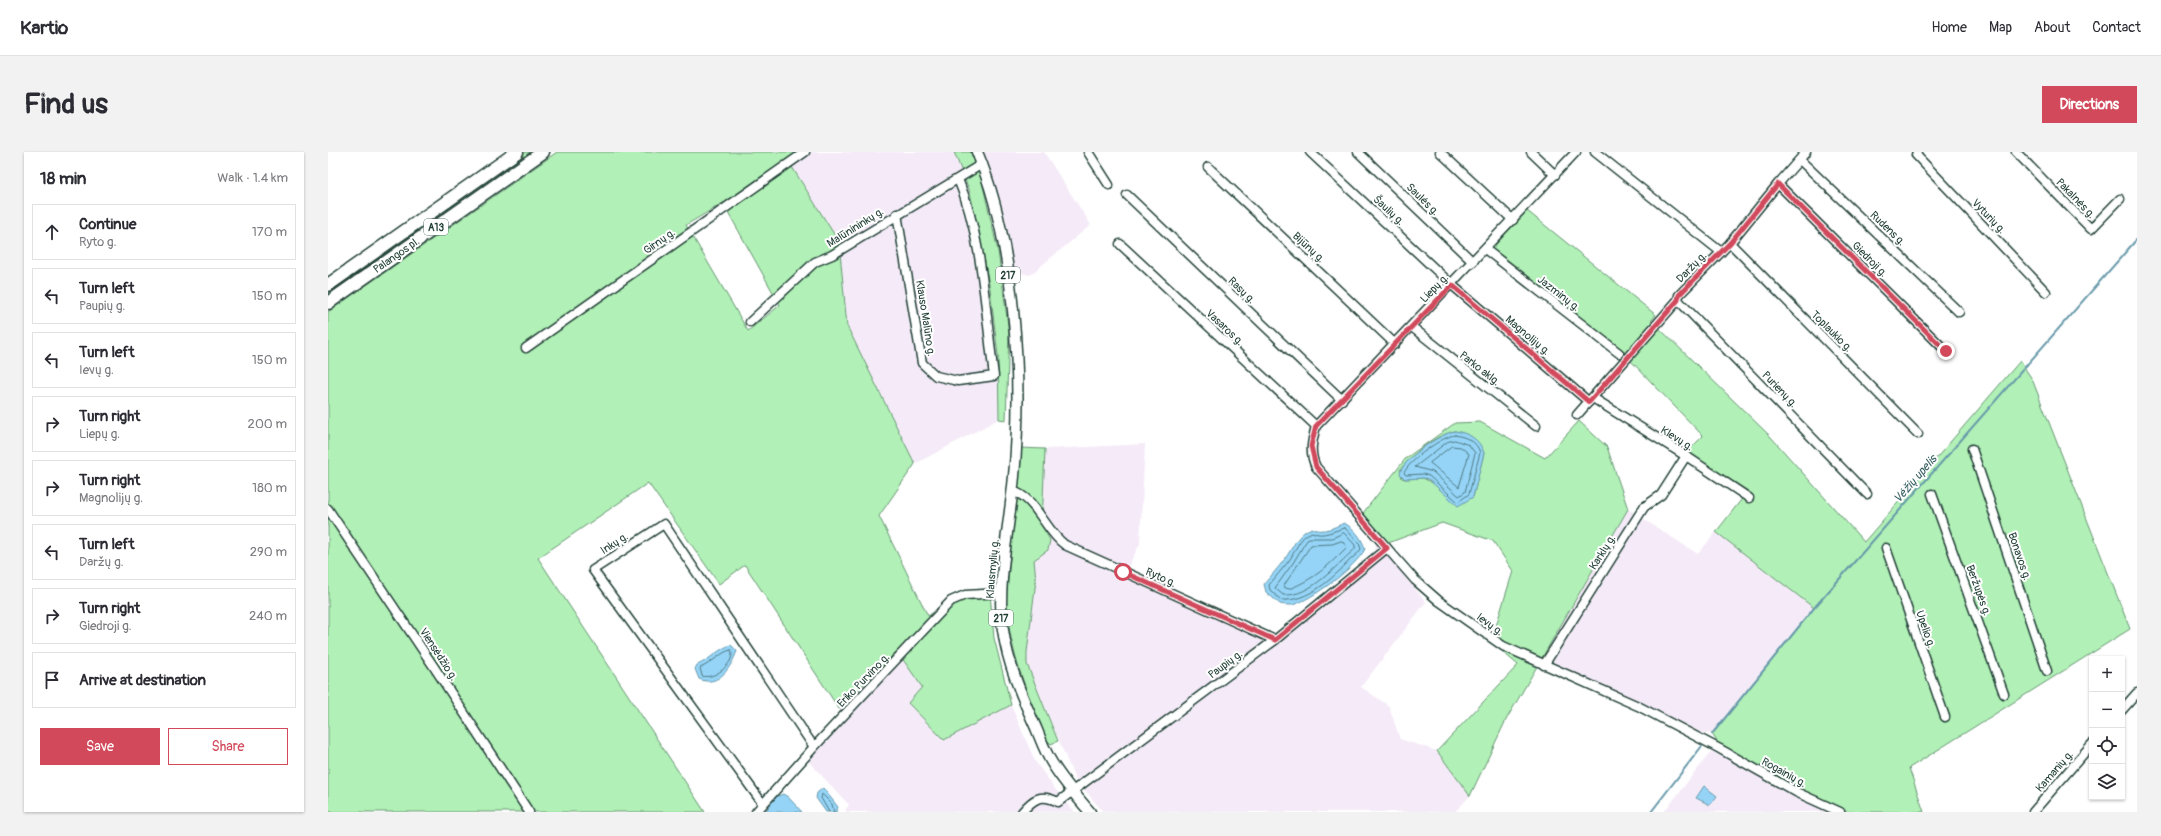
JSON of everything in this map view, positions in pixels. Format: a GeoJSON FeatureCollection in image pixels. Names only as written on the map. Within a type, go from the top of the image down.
{"type":"FeatureCollection","features":[{"type":"Feature","properties":{"kind":"highway","name":"Palangos pl."},"geometry":{"type":"LineString","coordinates":[[328,285],[518,152]]}},
{"type":"Feature","properties":{"kind":"highway","name":"Palangos pl."},"geometry":{"type":"LineString","coordinates":[[328,303],[543,152]]}},
{"type":"Feature","properties":{"kind":"main road","name":"217"},"geometry":{"type":"LineString","coordinates":[[977,152],[982,164]]}},
{"type":"Feature","properties":{"kind":"main road","name":"Klausmylių g."},"geometry":{"type":"LineString","coordinates":[[982,164],[994,204],[1008,275],[1013,316],[1017,402],[1012,491],[1001,593],[1002,630],[1013,672],[1049,758],[1072,791],[1090,812]]}},
{"type":"Feature","properties":{"kind":"street","name":"Girnų g."},"geometry":{"type":"LineString","coordinates":[[526,348],[804,152]]}},
{"type":"Feature","properties":{"kind":"street"},"geometry":{"type":"LineString","coordinates":[[1088,152],[1109,185]]}},
{"type":"Feature","properties":{"kind":"street","name":"Šaulių g."},"geometry":{"type":"LineString","coordinates":[[1310,152],[1452,285]]}},
{"type":"Feature","properties":{"kind":"street","name":"Saulės g."},"geometry":{"type":"LineString","coordinates":[[1358,152],[1473,262]]}},
{"type":"Feature","properties":{"kind":"street"},"geometry":{"type":"LineString","coordinates":[[1440,152],[1513,220]]}},
{"type":"Feature","properties":{"kind":"street"},"geometry":{"type":"LineString","coordinates":[[1531,152],[1555,175]]}},
{"type":"Feature","properties":{"kind":"street","name":"Liepų g."},"geometry":{"type":"LineString","coordinates":[[1316,426],[1452,285],[1576,152]]}},
{"type":"Feature","properties":{"kind":"street"},"geometry":{"type":"LineString","coordinates":[[1595,152],[1721,252]]}},
{"type":"Feature","properties":{"kind":"street","name":"Daržų g."},"geometry":{"type":"LineString","coordinates":[[1577,415],[1678,300],[1679,295],[1730,243],[1806,152]]}},
{"type":"Feature","properties":{"kind":"street","name":"Pakalnės g."},"geometry":{"type":"LineString","coordinates":[[2016,152],[2091,229],[2120,199]]}},
{"type":"Feature","properties":{"kind":"street","name":"Vyturių g."},"geometry":{"type":"LineString","coordinates":[[1916,154],[2046,292]]}},
{"type":"Feature","properties":{"kind":"street","name":"Rudens g."},"geometry":{"type":"LineString","coordinates":[[1800,160],[1959,312]]}},
{"type":"Feature","properties":{"kind":"street","name":"Malūnininkų g."},"geometry":{"type":"LineString","coordinates":[[750,322],[815,262],[832,255],[897,214],[982,164]]}},
{"type":"Feature","properties":{"kind":"street","name":"Bijūnų g."},"geometry":{"type":"LineString","coordinates":[[1208,167],[1395,344]]}},
{"type":"Feature","properties":{"kind":"street","name":"Klauso Malūno g."},"geometry":{"type":"LineString","coordinates":[[897,214],[922,363],[936,376],[958,381],[994,376],[979,258],[964,194],[958,179]]}},
{"type":"Feature","properties":{"kind":"street","name":"Giedroji g."},"geometry":{"type":"LineString","coordinates":[[1778,184],[1946,351]]}},
{"type":"Feature","properties":{"kind":"street","name":"Rasų g."},"geometry":{"type":"LineString","coordinates":[[1127,195],[1342,400]]}},
{"type":"Feature","properties":{"kind":"street","name":"Toplaukio g."},"geometry":{"type":"LineString","coordinates":[[1730,243],[1918,434]]}},
{"type":"Feature","properties":{"kind":"street","name":"Vasaros g."},"geometry":{"type":"LineString","coordinates":[[1120,244],[1316,426]]}},
{"type":"Feature","properties":{"kind":"street","name":"Jazminų g."},"geometry":{"type":"LineString","coordinates":[[1485,249],[1619,353]]}},
{"type":"Feature","properties":{"kind":"street","name":"Magnolijų g."},"geometry":{"type":"LineString","coordinates":[[1452,285],[1591,400]]}},
{"type":"Feature","properties":{"kind":"street","name":"Purienų g."},"geometry":{"type":"LineString","coordinates":[[1678,300],[1867,494]]}},
{"type":"Feature","properties":{"kind":"street","name":"Parko aklg."},"geometry":{"type":"LineString","coordinates":[[1412,327],[1536,426]]}},
{"type":"Feature","properties":{"kind":"street","name":"Klevų g."},"geometry":{"type":"LineString","coordinates":[[1591,400],[1686,456],[1749,498]]}},
{"type":"Feature","properties":{"kind":"street","name":"Ievų g."},"geometry":{"type":"LineString","coordinates":[[1316,426],[1311,452],[1316,467],[1415,580],[1439,600],[1503,646],[1544,666],[1638,706],[1720,749]]}},
{"type":"Feature","properties":{"kind":"street","name":"Bonavos g."},"geometry":{"type":"LineString","coordinates":[[1972,448],[2047,671]]}},
{"type":"Feature","properties":{"kind":"street","name":"Karklų g."},"geometry":{"type":"LineString","coordinates":[[1544,666],[1644,507],[1661,495],[1686,456]]}},
{"type":"Feature","properties":{"kind":"street","name":"Ryto g."},"geometry":{"type":"LineString","coordinates":[[1012,491],[1025,496],[1053,535],[1065,545],[1275,640]]}},
{"type":"Feature","properties":{"kind":"street","name":"Beržupės g."},"geometry":{"type":"LineString","coordinates":[[1932,494],[2004,694]]}},
{"type":"Feature","properties":{"kind":"street","name":"Viensėdžio g."},"geometry":{"type":"LineString","coordinates":[[328,509],[529,812]]}},
{"type":"Feature","properties":{"kind":"street","name":"Inkų g."},"geometry":{"type":"LineString","coordinates":[[763,804],[593,570],[664,524],[814,747]]}},
{"type":"Feature","properties":{"kind":"street","name":"Paupių g."},"geometry":{"type":"LineString","coordinates":[[1022,812],[1037,798],[1044,797],[1058,802],[1275,640],[1387,548]]}},
{"type":"Feature","properties":{"kind":"street","name":"Upelio g."},"geometry":{"type":"LineString","coordinates":[[1886,548],[1945,717]]}},
{"type":"Feature","properties":{"kind":"street","name":"Eriko Purvino g."},"geometry":{"type":"LineString","coordinates":[[756,812],[814,747],[951,601],[965,595],[1001,593]]}},
{"type":"Feature","properties":{"kind":"street"},"geometry":{"type":"LineString","coordinates":[[2125,707],[2137,693]]}},
{"type":"Feature","properties":{"kind":"street","name":"Kamanių g."},"geometry":{"type":"LineString","coordinates":[[2033,812],[2089,747]]}},
{"type":"Feature","properties":{"kind":"street","name":"Rogainių g."},"geometry":{"type":"LineString","coordinates":[[1720,749],[1796,792],[1840,812]]}},
{"type":"Feature","properties":{"kind":"shaded area"},"geometry":{"type":"Polygon","coordinates":[[[798,152],[954,152],[970,192],[990,289],[998,355],[999,419],[915,464],[847,326],[839,242],[787,159],[798,152]]]}},
{"type":"Feature","properties":{"kind":"shaded area"},"geometry":{"type":"Polygon","coordinates":[[[981,152],[1044,152],[1091,225],[1030,275],[1012,271],[981,152]]]}},
{"type":"Feature","properties":{"kind":"shaded area"},"geometry":{"type":"Polygon","coordinates":[[[1145,444],[1140,544],[1124,574],[1267,639],[1375,553],[1376,541],[1381,536],[1388,543],[1400,570],[1426,602],[1361,687],[1389,706],[1400,739],[1437,751],[1470,796],[1455,812],[1103,812],[1074,777],[1027,664],[1027,652],[1036,580],[1034,560],[1050,540],[1042,527],[1045,449],[1145,444]]]}},
{"type":"Feature","properties":{"kind":"shaded area"},"geometry":{"type":"Polygon","coordinates":[[[1628,509],[1698,554],[1716,532],[1814,608],[1712,734],[1702,733],[1543,657],[1628,509]]]}},
{"type":"Feature","properties":{"kind":"shaded area"},"geometry":{"type":"Polygon","coordinates":[[[897,651],[922,687],[944,740],[1011,705],[1035,761],[1056,790],[1075,812],[847,812],[845,810],[849,805],[808,761],[846,719],[839,709],[897,651]]]}},
{"type":"Feature","properties":{"kind":"shaded area"},"geometry":{"type":"Polygon","coordinates":[[[1713,749],[1833,812],[1664,812],[1713,749]]]}},
{"type":"Feature","properties":{"kind":"green space"},"geometry":{"type":"Polygon","coordinates":[[[526,152],[534,152],[328,295],[328,291],[526,152]]]}},
{"type":"Feature","properties":{"kind":"green space"},"geometry":{"type":"Polygon","coordinates":[[[557,152],[798,152],[787,159],[839,242],[847,326],[915,464],[879,516],[928,616],[958,596],[990,593],[994,638],[1011,705],[944,740],[908,703],[922,687],[897,651],[839,709],[745,565],[719,584],[648,483],[538,558],[705,812],[328,812],[328,312],[557,152]],[[723,203],[686,225],[748,331],[780,305],[723,203]]]}},
{"type":"Feature","properties":{"kind":"green space"},"geometry":{"type":"Polygon","coordinates":[[[954,152],[973,152],[979,169],[998,251],[1009,333],[1006,420],[999,419],[998,355],[990,289],[970,192],[954,152]]]}},
{"type":"Feature","properties":{"kind":"green space"},"geometry":{"type":"Polygon","coordinates":[[[1526,210],[1656,315],[1651,321],[1654,324],[1626,356],[1492,249],[1526,210]]]}},
{"type":"Feature","properties":{"kind":"green space"},"geometry":{"type":"Polygon","coordinates":[[[1659,328],[1770,436],[1864,542],[2020,361],[2032,379],[2130,629],[1909,768],[1924,812],[1848,812],[1806,792],[1718,743],[1712,734],[1814,608],[1716,532],[1748,491],[1687,452],[1703,436],[1630,360],[1659,328]]]}},
{"type":"Feature","properties":{"kind":"green space"},"geometry":{"type":"Polygon","coordinates":[[[1579,421],[1607,447],[1628,509],[1506,720],[1470,796],[1437,751],[1518,665],[1491,642],[1513,571],[1493,541],[1442,523],[1388,543],[1363,513],[1406,458],[1455,423],[1480,422],[1545,458],[1579,421]],[[1455,431],[1447,433],[1432,441],[1411,457],[1400,470],[1402,478],[1423,478],[1473,497],[1484,453],[1472,438],[1455,431]]]}},
{"type":"Feature","properties":{"kind":"green space"},"geometry":{"type":"Polygon","coordinates":[[[1020,448],[1045,449],[1042,526],[1050,540],[1048,550],[1034,560],[1036,580],[1027,652],[1027,664],[1058,741],[1051,744],[1046,739],[1020,672],[1011,639],[1006,602],[1020,448]]]}},
{"type":"Feature","properties":{"kind":"water"},"geometry":{"type":"Polygon","coordinates":[[[1455,431],[1469,435],[1476,440],[1480,444],[1484,453],[1473,497],[1458,506],[1428,479],[1405,479],[1400,474],[1402,468],[1414,455],[1432,442],[1455,431]]]}},
{"type":"Feature","properties":{"kind":"water"},"geometry":{"type":"Polygon","coordinates":[[[1344,523],[1357,534],[1365,549],[1353,565],[1322,590],[1301,602],[1292,605],[1280,604],[1266,592],[1264,584],[1284,560],[1302,534],[1312,528],[1316,530],[1324,530],[1344,523]]]}},
{"type":"Feature","properties":{"kind":"water"},"geometry":{"type":"Polygon","coordinates":[[[731,645],[737,651],[728,669],[713,681],[699,679],[695,669],[697,665],[731,645]]]}},
{"type":"Feature","properties":{"kind":"water"},"geometry":{"type":"Polygon","coordinates":[[[1704,786],[1717,796],[1710,805],[1696,798],[1704,786]]]}},
{"type":"Feature","properties":{"kind":"water"},"geometry":{"type":"Polygon","coordinates":[[[823,788],[838,807],[836,812],[826,812],[816,798],[817,793],[823,788]]]}},
{"type":"Feature","properties":{"kind":"water"},"geometry":{"type":"Polygon","coordinates":[[[783,794],[788,797],[802,812],[765,812],[776,797],[783,794]]]}},
{"type":"Feature","properties":{"kind":"waterway","name":"Vėžių upelis"},"geometry":{"type":"LineString","coordinates":[[1712,734],[1814,608],[2137,239]]}},
{"type":"Feature","properties":{"kind":"waterway","name":"Vėžių upelis"},"geometry":{"type":"LineString","coordinates":[[1651,812],[1702,746]]}},
{"type":"Feature","properties":{"kind":"route"},"geometry":{"type":"LineString","coordinates":[[1123,572],[1275,640],[1387,548],[1316,467],[1313,461],[1311,446],[1316,426],[1452,285],[1589,402],[1678,300],[1679,295],[1730,243],[1778,184],[1946,351]]}}]}
